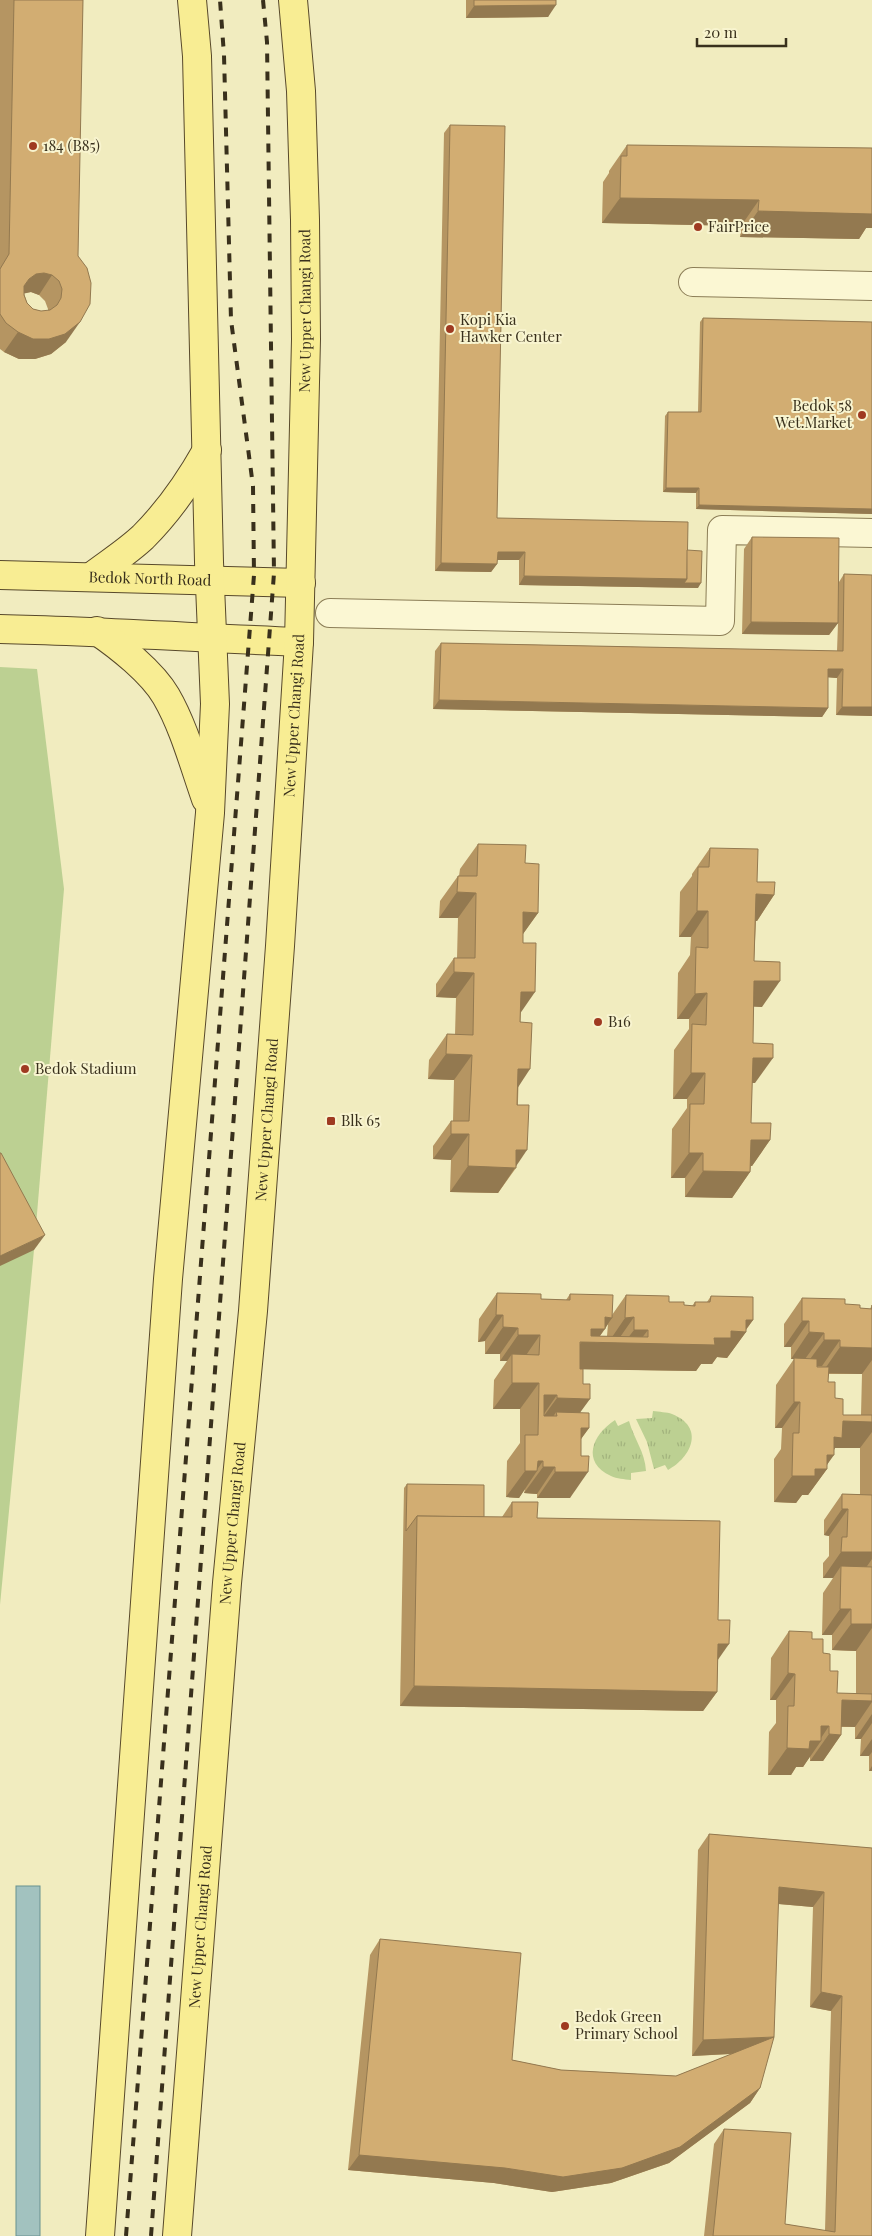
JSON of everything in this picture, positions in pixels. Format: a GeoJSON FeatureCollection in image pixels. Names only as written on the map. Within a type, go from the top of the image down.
{"type":"FeatureCollection","features":[{"type":"Feature","properties":{"kind":"main road"},"geometry":{"type":"LineString","coordinates":[[100,2236],[168,1279],[210,813],[215,704],[210,581],[198,56],[192,0]]}},
{"type":"Feature","properties":{"kind":"main road","name":"New Upper Changi Road"},"geometry":{"type":"LineString","coordinates":[[177,2236],[227,1583],[253,1311],[280,946],[299,642],[306,339],[305,220],[301,91],[293,0]]}},
{"type":"Feature","properties":{"kind":"main road"},"geometry":{"type":"LineString","coordinates":[[91,577],[142,537],[165,513],[183,490],[208,448]]}},
{"type":"Feature","properties":{"kind":"main road","name":"Bedok North Road"},"geometry":{"type":"LineString","coordinates":[[0,574],[301,583]]}},
{"type":"Feature","properties":{"kind":"main road"},"geometry":{"type":"LineString","coordinates":[[0,629],[97,631],[213,639],[299,642]]}},
{"type":"Feature","properties":{"kind":"main road"},"geometry":{"type":"LineString","coordinates":[[97,631],[123,649],[166,694],[210,813]]}},
{"type":"Feature","properties":{"kind":"street"},"geometry":{"type":"LineString","coordinates":[[694,282],[872,286]]}},
{"type":"Feature","properties":{"kind":"street"},"geometry":{"type":"LineString","coordinates":[[330,613],[720,621],[722,530],[872,533]]}},
{"type":"Feature","properties":{"kind":"green space","name":"Bedok Stadium"},"geometry":{"type":"Polygon","coordinates":[[[0,667],[37,669],[64,889],[34,1250],[0,1605],[0,667]]]}},
{"type":"Feature","properties":{"kind":"green space"},"geometry":{"type":"Polygon","coordinates":[[[653,1411],[670,1413],[682,1420],[689,1426],[692,1434],[689,1450],[683,1458],[668,1470],[665,1465],[654,1469],[647,1442],[636,1419],[652,1418],[653,1411]]]}},
{"type":"Feature","properties":{"kind":"green space"},"geometry":{"type":"Polygon","coordinates":[[[615,1420],[618,1426],[629,1421],[644,1458],[646,1471],[631,1473],[631,1480],[613,1477],[602,1470],[593,1456],[593,1448],[600,1433],[615,1420]]]}},
{"type":"Feature","properties":{"kind":"water"},"geometry":{"type":"Polygon","coordinates":[[[16,1886],[40,1886],[40,2236],[16,2236],[16,1886]]]}},
{"type":"Feature","properties":{"kind":"building","name":"184 (B85)"},"geometry":{"type":"Polygon","coordinates":[[[14,0],[83,0],[78,256],[87,268],[91,283],[90,304],[80,322],[65,334],[49,339],[33,339],[18,332],[6,323],[0,314],[0,269],[9,254],[14,0]],[[36,274],[24,286],[24,295],[27,303],[33,309],[41,311],[50,310],[57,305],[61,298],[62,289],[59,281],[52,275],[36,274]]]}},
{"type":"Feature","properties":{"kind":"building"},"geometry":{"type":"Polygon","coordinates":[[[474,0],[556,0],[556,5],[474,6],[474,0]]]}},
{"type":"Feature","properties":{"kind":"building"},"geometry":{"type":"Polygon","coordinates":[[[450,125],[505,126],[497,518],[688,522],[687,579],[524,576],[525,552],[498,552],[497,564],[441,563],[450,125]]]}},
{"type":"Feature","properties":{"kind":"building"},"geometry":{"type":"Polygon","coordinates":[[[627,145],[872,148],[872,214],[758,211],[759,200],[620,198],[621,156],[627,156],[627,145]]]}},
{"type":"Feature","properties":{"kind":"building"},"geometry":{"type":"Polygon","coordinates":[[[703,318],[872,322],[872,509],[699,505],[699,488],[666,488],[668,412],[701,412],[703,318]]]}},
{"type":"Feature","properties":{"kind":"building"},"geometry":{"type":"Polygon","coordinates":[[[752,537],[839,538],[838,623],[751,622],[752,537]]]}},
{"type":"Feature","properties":{"kind":"building"},"geometry":{"type":"Polygon","coordinates":[[[687,550],[702,551],[701,583],[684,583],[687,579],[687,550]]]}},
{"type":"Feature","properties":{"kind":"building"},"geometry":{"type":"Polygon","coordinates":[[[844,574],[872,575],[872,707],[842,707],[843,669],[828,669],[828,708],[439,700],[441,643],[843,651],[844,574]]]}},
{"type":"Feature","properties":{"kind":"building"},"geometry":{"type":"Polygon","coordinates":[[[478,844],[526,845],[525,863],[539,864],[538,913],[523,912],[523,943],[536,943],[535,992],[521,992],[520,1022],[532,1023],[530,1069],[518,1069],[517,1105],[529,1105],[527,1150],[516,1150],[516,1168],[468,1166],[469,1134],[451,1134],[451,1121],[469,1121],[472,1055],[446,1054],[447,1034],[473,1035],[474,973],[454,972],[454,958],[475,958],[476,893],[457,892],[458,876],[477,876],[478,844]]]}},
{"type":"Feature","properties":{"kind":"building"},"geometry":{"type":"Polygon","coordinates":[[[710,848],[758,849],[757,882],[775,882],[774,895],[756,894],[754,961],[780,962],[780,981],[754,981],[753,1043],[773,1044],[773,1058],[753,1058],[751,1123],[771,1123],[770,1140],[751,1140],[750,1172],[703,1171],[703,1153],[689,1153],[690,1104],[704,1104],[705,1073],[691,1073],[692,1024],[706,1025],[707,993],[695,994],[696,947],[708,948],[708,911],[697,911],[698,867],[709,867],[710,848]]]}},
{"type":"Feature","properties":{"kind":"building"},"geometry":{"type":"Polygon","coordinates":[[[0,1153],[45,1235],[0,1256],[0,1153]]]}},
{"type":"Feature","properties":{"kind":"building"},"geometry":{"type":"Polygon","coordinates":[[[497,1293],[541,1294],[541,1299],[570,1300],[570,1294],[613,1295],[612,1318],[605,1317],[605,1329],[591,1329],[591,1336],[648,1337],[648,1330],[634,1330],[634,1317],[625,1318],[626,1295],[669,1296],[669,1302],[684,1302],[684,1305],[695,1306],[695,1302],[710,1302],[711,1296],[753,1297],[753,1320],[746,1320],[746,1332],[731,1331],[731,1338],[714,1338],[715,1345],[580,1342],[580,1369],[583,1369],[583,1384],[590,1384],[590,1399],[557,1398],[557,1395],[544,1395],[544,1416],[557,1416],[556,1412],[589,1413],[589,1428],[581,1428],[581,1456],[589,1456],[588,1472],[555,1472],[555,1467],[543,1467],[543,1461],[538,1461],[537,1471],[525,1471],[525,1435],[538,1435],[539,1383],[512,1383],[512,1354],[539,1355],[540,1335],[518,1335],[518,1328],[503,1327],[503,1315],[496,1315],[497,1293]]]}},
{"type":"Feature","properties":{"kind":"building"},"geometry":{"type":"Polygon","coordinates":[[[802,1298],[845,1299],[845,1304],[860,1305],[860,1308],[872,1309],[872,1348],[840,1347],[840,1340],[824,1340],[824,1333],[809,1332],[809,1321],[802,1321],[802,1298]]]}},
{"type":"Feature","properties":{"kind":"building"},"geometry":{"type":"Polygon","coordinates":[[[794,1358],[817,1359],[817,1367],[829,1367],[828,1382],[835,1382],[835,1398],[843,1399],[843,1415],[872,1415],[872,1422],[843,1421],[842,1438],[834,1437],[834,1455],[827,1455],[827,1469],[815,1469],[815,1476],[792,1476],[793,1433],[799,1433],[800,1402],[794,1402],[794,1358]]]}},
{"type":"Feature","properties":{"kind":"building"},"geometry":{"type":"Polygon","coordinates":[[[407,1484],[484,1485],[484,1517],[417,1516],[406,1531],[407,1484]]]}},
{"type":"Feature","properties":{"kind":"building"},"geometry":{"type":"Polygon","coordinates":[[[842,1494],[872,1495],[872,1552],[841,1552],[842,1537],[847,1537],[848,1509],[842,1509],[842,1494]]]}},
{"type":"Feature","properties":{"kind":"building"},"geometry":{"type":"Polygon","coordinates":[[[512,1502],[538,1502],[537,1518],[720,1521],[718,1620],[730,1620],[729,1644],[718,1644],[717,1692],[414,1686],[417,1516],[512,1517],[512,1502]]]}},
{"type":"Feature","properties":{"kind":"building"},"geometry":{"type":"Polygon","coordinates":[[[841,1566],[872,1567],[872,1624],[851,1624],[851,1609],[840,1609],[841,1566]]]}},
{"type":"Feature","properties":{"kind":"building"},"geometry":{"type":"Polygon","coordinates":[[[789,1631],[812,1632],[812,1639],[823,1639],[823,1653],[830,1654],[830,1671],[838,1671],[837,1693],[872,1694],[872,1701],[842,1700],[841,1735],[829,1734],[829,1726],[821,1726],[821,1741],[810,1741],[809,1749],[787,1748],[788,1706],[794,1706],[795,1674],[788,1673],[789,1631]]]}},
{"type":"Feature","properties":{"kind":"building"},"geometry":{"type":"Polygon","coordinates":[[[709,1834],[872,1848],[872,2236],[713,2236],[724,2129],[791,2133],[785,2224],[835,2232],[842,1996],[821,1992],[824,1892],[779,1887],[774,2037],[703,2040],[709,1834]]]}},
{"type":"Feature","properties":{"kind":"building"},"geometry":{"type":"Polygon","coordinates":[[[380,1939],[521,1953],[512,2060],[561,2070],[676,2076],[774,2037],[760,2088],[680,2147],[622,2168],[563,2177],[505,2168],[359,2155],[380,1939]]]}},
{"type":"Feature","properties":{"kind":"railway"},"geometry":{"type":"LineString","coordinates":[[126,2236],[254,575],[253,486],[231,320],[224,55],[220,0]]}},
{"type":"Feature","properties":{"kind":"railway"},"geometry":{"type":"LineString","coordinates":[[151,2236],[274,573],[267,42],[263,0]]}},
{"type":"Feature","properties":{"kind":"place","name":"184 (B85)"},"geometry":{"type":"Point","coordinates":[33,146]}},
{"type":"Feature","properties":{"kind":"place","name":"FairPrice"},"geometry":{"type":"Point","coordinates":[698,227]}},
{"type":"Feature","properties":{"kind":"place","name":"Kopi Kia Hawker Center"},"geometry":{"type":"Point","coordinates":[450,329]}},
{"type":"Feature","properties":{"kind":"place","name":"Bedok 58 Wet.Market"},"geometry":{"type":"Point","coordinates":[862,415]}},
{"type":"Feature","properties":{"kind":"place","name":"B16"},"geometry":{"type":"Point","coordinates":[598,1022]}},
{"type":"Feature","properties":{"kind":"place","name":"Bedok Stadium"},"geometry":{"type":"Point","coordinates":[25,1069]}},
{"type":"Feature","properties":{"kind":"place","name":"Blk 65"},"geometry":{"type":"Point","coordinates":[331,1121]}},
{"type":"Feature","properties":{"kind":"place","name":"Bedok Green Primary School"},"geometry":{"type":"Point","coordinates":[565,2026]}}]}
